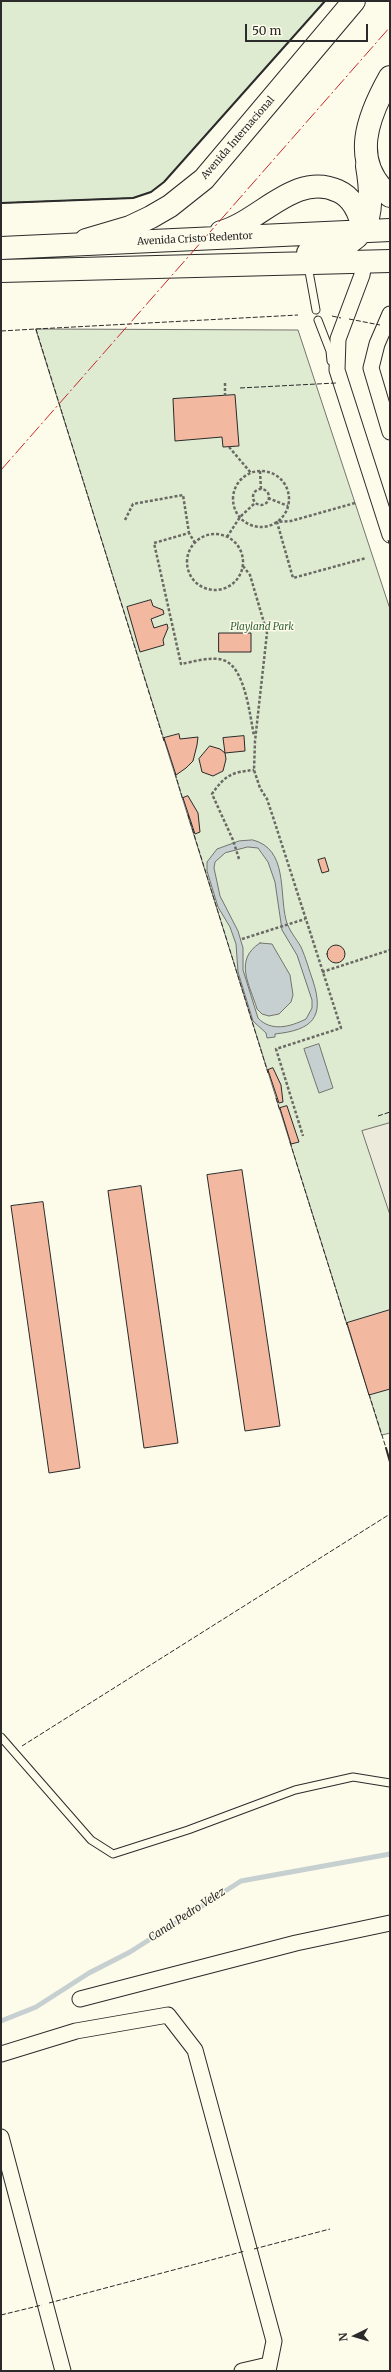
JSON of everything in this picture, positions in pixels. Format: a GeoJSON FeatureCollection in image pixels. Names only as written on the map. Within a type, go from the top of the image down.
{"type":"FeatureCollection","features":[{"type":"Feature","properties":{"kind":"main road","name":"Avenida Internacional"},"geometry":{"type":"LineString","coordinates":[[72,244],[130,227],[151,217],[170,206],[204,179],[354,1]]}},
{"type":"Feature","properties":{"kind":"main road"},"geometry":{"type":"LineString","coordinates":[[192,267],[226,256],[331,250],[352,240],[363,230],[371,207],[366,149],[367,129],[378,100],[390,77]]}},
{"type":"Feature","properties":{"kind":"main road"},"geometry":{"type":"LineString","coordinates":[[367,166],[378,185],[390,196]]}},
{"type":"Feature","properties":{"kind":"main road"},"geometry":{"type":"LineString","coordinates":[[197,238],[227,231],[296,191],[313,186],[335,190],[347,197],[360,215],[363,230]]}},
{"type":"Feature","properties":{"kind":"main road","name":"Avenida Cristo Redentor"},"geometry":{"type":"LineString","coordinates":[[1,248],[363,230],[390,230]]}},
{"type":"Feature","properties":{"kind":"main road"},"geometry":{"type":"LineString","coordinates":[[364,263],[358,247],[362,242],[390,239]]}},
{"type":"Feature","properties":{"kind":"main road"},"geometry":{"type":"LineString","coordinates":[[1,271],[364,263],[390,261]]}},
{"type":"Feature","properties":{"kind":"street"},"geometry":{"type":"LineString","coordinates":[[364,263],[362,276],[338,339],[337,370],[387,517],[390,536]]}},
{"type":"Feature","properties":{"kind":"street"},"geometry":{"type":"LineString","coordinates":[[390,314],[377,344],[371,368],[390,432]]}},
{"type":"Feature","properties":{"kind":"street"},"geometry":{"type":"LineString","coordinates":[[80,1999],[296,1943],[390,1923]]}},
{"type":"Feature","properties":{"kind":"street"},"geometry":{"type":"LineString","coordinates":[[1,2054],[76,2031],[168,2015],[195,2050],[274,2341],[268,2368],[242,2371]]}},
{"type":"Feature","properties":{"kind":"street"},"geometry":{"type":"LineString","coordinates":[[1,2137],[63,2371]]}},
{"type":"Feature","properties":{"kind":"lane"},"geometry":{"type":"LineString","coordinates":[[308,264],[316,310]]}},
{"type":"Feature","properties":{"kind":"lane"},"geometry":{"type":"LineString","coordinates":[[318,320],[330,352],[332,371]]}},
{"type":"Feature","properties":{"kind":"lane"},"geometry":{"type":"LineString","coordinates":[[1,1737],[91,1840],[113,1854],[188,1830],[295,1790],[353,1777],[390,1782]]}},
{"type":"Feature","properties":{"kind":"path"},"geometry":{"type":"LineString","coordinates":[[225,383],[226,396]]}},
{"type":"Feature","properties":{"kind":"path"},"geometry":{"type":"LineString","coordinates":[[229,446],[251,472]]}},
{"type":"Feature","properties":{"kind":"path"},"geometry":{"type":"LineString","coordinates":[[260,471],[262,490],[265,491],[268,498],[288,506]]}},
{"type":"Feature","properties":{"kind":"path"},"geometry":{"type":"LineString","coordinates":[[277,522],[285,514],[288,506],[288,489],[277,475],[260,471],[251,472],[244,477],[234,492],[235,509],[240,517],[254,526],[263,527],[277,522],[291,521],[355,503]]}},
{"type":"Feature","properties":{"kind":"path"},"geometry":{"type":"LineString","coordinates":[[255,503],[254,493],[262,490]]}},
{"type":"Feature","properties":{"kind":"path"},"geometry":{"type":"LineString","coordinates":[[125,520],[133,504],[183,495],[189,533],[195,543]]}},
{"type":"Feature","properties":{"kind":"path"},"geometry":{"type":"LineString","coordinates":[[255,503],[264,505],[268,498]]}},
{"type":"Feature","properties":{"kind":"path"},"geometry":{"type":"LineString","coordinates":[[227,537],[240,517],[255,503]]}},
{"type":"Feature","properties":{"kind":"path"},"geometry":{"type":"LineString","coordinates":[[277,522],[293,578],[366,558]]}},
{"type":"Feature","properties":{"kind":"path"},"geometry":{"type":"LineString","coordinates":[[189,533],[154,543],[180,664],[222,659],[232,663],[241,679],[254,741]]}},
{"type":"Feature","properties":{"kind":"path"},"geometry":{"type":"LineString","coordinates":[[243,566],[235,582],[220,590],[202,588],[190,576],[187,567],[190,550],[195,543],[210,534],[227,537],[240,549],[243,566],[250,575],[267,633],[254,741],[254,770],[260,788],[267,798],[341,1028],[276,1049],[303,1136]]}},
{"type":"Feature","properties":{"kind":"path"},"geometry":{"type":"LineString","coordinates":[[239,859],[233,840],[212,794],[220,781],[234,772],[254,770]]}},
{"type":"Feature","properties":{"kind":"path"},"geometry":{"type":"LineString","coordinates":[[242,939],[305,919]]}},
{"type":"Feature","properties":{"kind":"path"},"geometry":{"type":"LineString","coordinates":[[322,972],[390,950]]}},
{"type":"Feature","properties":{"kind":"green space"},"geometry":{"type":"Polygon","coordinates":[[[1,1],[325,1],[164,182],[151,192],[133,198],[1,203],[1,1]]]}},
{"type":"Feature","properties":{"kind":"green space","name":"Playland Park"},"geometry":{"type":"Polygon","coordinates":[[[36,329],[298,330],[390,609],[390,1433],[382,1435],[36,329]]]}},
{"type":"Feature","properties":{"kind":"shaded area"},"geometry":{"type":"Polygon","coordinates":[[[253,840],[264,845],[272,852],[280,873],[286,920],[289,928],[303,951],[316,994],[316,1013],[312,1020],[298,1029],[275,1034],[275,1037],[267,1038],[266,1033],[253,1021],[238,972],[236,944],[230,927],[218,907],[207,871],[207,862],[217,849],[239,841],[253,840]],[[248,847],[225,853],[215,862],[214,868],[220,896],[238,931],[243,948],[243,970],[258,1018],[269,1025],[281,1027],[306,1019],[312,1008],[312,1000],[297,955],[282,930],[275,882],[268,862],[258,848],[248,847]]]}},
{"type":"Feature","properties":{"kind":"shaded area"},"geometry":{"type":"Polygon","coordinates":[[[260,943],[272,944],[290,975],[293,995],[291,1002],[279,1014],[269,1016],[262,1014],[257,1009],[248,982],[245,965],[247,957],[260,943]]]}},
{"type":"Feature","properties":{"kind":"shaded area"},"geometry":{"type":"Polygon","coordinates":[[[319,1044],[333,1088],[319,1093],[304,1049],[319,1044]]]}},
{"type":"Feature","properties":{"kind":"shaded area"},"geometry":{"type":"Polygon","coordinates":[[[390,1123],[390,1215],[362,1131],[390,1123]]]}},
{"type":"Feature","properties":{"kind":"building"},"geometry":{"type":"Polygon","coordinates":[[[235,395],[239,446],[223,447],[222,437],[175,441],[173,399],[235,395]]]}},
{"type":"Feature","properties":{"kind":"building"},"geometry":{"type":"Polygon","coordinates":[[[151,600],[153,606],[163,610],[164,614],[151,619],[154,628],[167,624],[168,628],[163,640],[164,645],[140,652],[127,607],[151,600]]]}},
{"type":"Feature","properties":{"kind":"building"},"geometry":{"type":"Polygon","coordinates":[[[219,633],[251,633],[251,652],[219,652],[219,633]]]}},
{"type":"Feature","properties":{"kind":"building"},"geometry":{"type":"Polygon","coordinates":[[[179,734],[180,739],[198,737],[193,761],[176,775],[164,738],[179,734]]]}},
{"type":"Feature","properties":{"kind":"building"},"geometry":{"type":"Polygon","coordinates":[[[244,736],[245,751],[225,753],[223,738],[244,736]]]}},
{"type":"Feature","properties":{"kind":"building"},"geometry":{"type":"Polygon","coordinates":[[[210,746],[220,749],[225,753],[226,759],[223,771],[213,776],[202,772],[199,759],[210,746]]]}},
{"type":"Feature","properties":{"kind":"building"},"geometry":{"type":"Polygon","coordinates":[[[188,796],[198,813],[200,832],[195,834],[183,798],[188,796]]]}},
{"type":"Feature","properties":{"kind":"building"},"geometry":{"type":"Polygon","coordinates":[[[325,858],[329,871],[322,873],[318,860],[325,858]]]}},
{"type":"Feature","properties":{"kind":"building"},"geometry":{"type":"Polygon","coordinates":[[[332,945],[340,945],[345,950],[343,961],[340,963],[332,963],[327,958],[327,950],[332,945]]]}},
{"type":"Feature","properties":{"kind":"building"},"geometry":{"type":"Polygon","coordinates":[[[273,1068],[281,1085],[283,1102],[279,1103],[268,1070],[273,1068]]]}},
{"type":"Feature","properties":{"kind":"building"},"geometry":{"type":"Polygon","coordinates":[[[287,1106],[299,1142],[291,1144],[280,1108],[287,1106]]]}},
{"type":"Feature","properties":{"kind":"building"},"geometry":{"type":"Polygon","coordinates":[[[242,1170],[280,1426],[245,1431],[207,1175],[242,1170]]]}},
{"type":"Feature","properties":{"kind":"building"},"geometry":{"type":"Polygon","coordinates":[[[141,1186],[178,1443],[144,1448],[108,1191],[141,1186]]]}},
{"type":"Feature","properties":{"kind":"building"},"geometry":{"type":"Polygon","coordinates":[[[43,1202],[80,1468],[49,1473],[11,1206],[43,1202]]]}},
{"type":"Feature","properties":{"kind":"building"},"geometry":{"type":"Polygon","coordinates":[[[390,1310],[390,1389],[369,1395],[347,1323],[390,1310]]]}},
{"type":"Feature","properties":{"kind":"waterway","name":"Canal Pedro Velez"},"geometry":{"type":"LineString","coordinates":[[1,2021],[36,2007],[89,1973],[130,1952],[241,1881],[390,1854]]}},
{"type":"Feature","properties":{"kind":"fence"},"geometry":{"type":"LineString","coordinates":[[1,203],[133,198],[151,192],[164,182],[325,1]]}},
{"type":"Feature","properties":{"kind":"fence"},"geometry":{"type":"LineString","coordinates":[[36,329],[298,315]]}},
{"type":"Feature","properties":{"kind":"fence"},"geometry":{"type":"LineString","coordinates":[[332,316],[341,318]]}},
{"type":"Feature","properties":{"kind":"fence"},"geometry":{"type":"LineString","coordinates":[[349,319],[380,325]]}},
{"type":"Feature","properties":{"kind":"fence"},"geometry":{"type":"LineString","coordinates":[[1,331],[36,329],[164,741]]}},
{"type":"Feature","properties":{"kind":"fence"},"geometry":{"type":"LineString","coordinates":[[240,388],[336,383]]}},
{"type":"Feature","properties":{"kind":"fence"},"geometry":{"type":"LineString","coordinates":[[388,540],[390,546]]}},
{"type":"Feature","properties":{"kind":"fence"},"geometry":{"type":"LineString","coordinates":[[175,773],[183,800]]}},
{"type":"Feature","properties":{"kind":"fence"},"geometry":{"type":"LineString","coordinates":[[188,815],[268,1073]]}},
{"type":"Feature","properties":{"kind":"fence"},"geometry":{"type":"LineString","coordinates":[[276,1098],[280,1111]]}},
{"type":"Feature","properties":{"kind":"fence"},"geometry":{"type":"LineString","coordinates":[[378,1116],[390,1112]]}},
{"type":"Feature","properties":{"kind":"fence"},"geometry":{"type":"LineString","coordinates":[[290,1142],[347,1325]]}},
{"type":"Feature","properties":{"kind":"fence"},"geometry":{"type":"LineString","coordinates":[[369,1394],[386,1448]]}},
{"type":"Feature","properties":{"kind":"fence"},"geometry":{"type":"LineString","coordinates":[[22,1746],[390,1514]]}},
{"type":"Feature","properties":{"kind":"fence"},"geometry":{"type":"LineString","coordinates":[[254,2249],[330,2229]]}},
{"type":"Feature","properties":{"kind":"fence"},"geometry":{"type":"LineString","coordinates":[[49,2303],[245,2251]]}},
{"type":"Feature","properties":{"kind":"fence"},"geometry":{"type":"LineString","coordinates":[[1,2315],[42,2305]]}},
{"type":"Feature","properties":{"kind":"wall"},"geometry":{"type":"LineString","coordinates":[[1,203],[133,198],[151,192],[164,182],[325,1]]}},
{"type":"Feature","properties":{"kind":"wall"},"geometry":{"type":"LineString","coordinates":[[386,1448],[390,1462]]}},
{"type":"Feature","properties":{"kind":"power"},"geometry":{"type":"LineString","coordinates":[[1,470],[390,27]]}}]}
